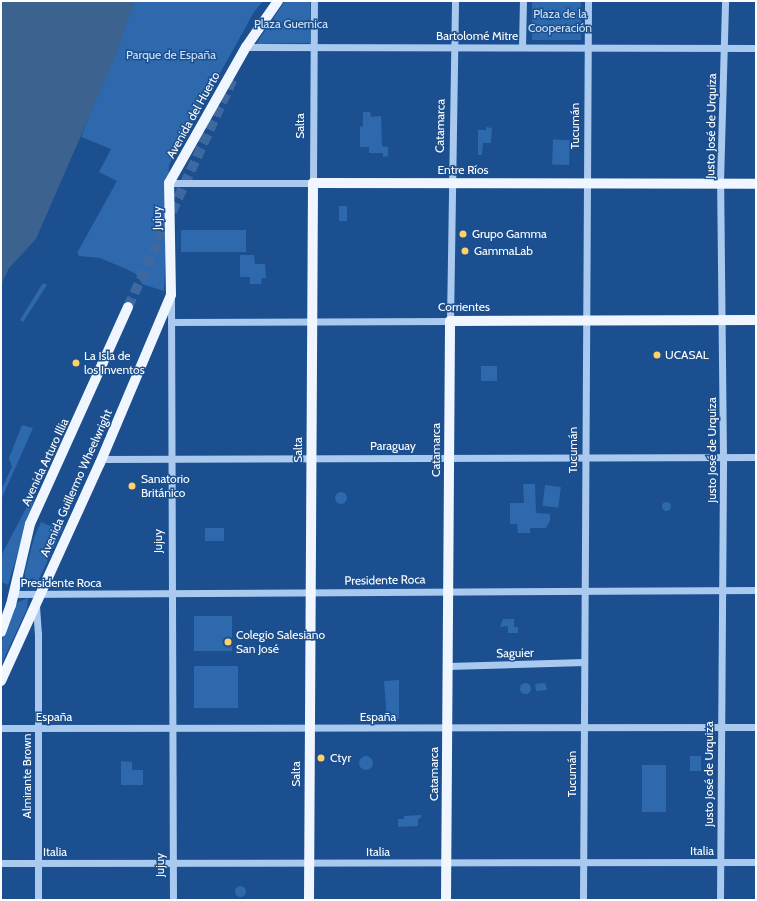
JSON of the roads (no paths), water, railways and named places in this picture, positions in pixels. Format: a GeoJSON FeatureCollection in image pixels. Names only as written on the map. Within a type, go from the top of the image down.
{"type":"FeatureCollection","features":[{"type":"Feature","properties":{"kind":"main road","name":"Avenida del Huerto"},"geometry":{"type":"LineString","coordinates":[[169,183],[246,47],[278,1]]}},
{"type":"Feature","properties":{"kind":"main road","name":"Entre Ríos"},"geometry":{"type":"LineString","coordinates":[[313,182],[452,184],[585,182],[756,184]]}},
{"type":"Feature","properties":{"kind":"main road","name":"Salta"},"geometry":{"type":"LineString","coordinates":[[309,900],[313,182]]}},
{"type":"Feature","properties":{"kind":"main road","name":"Jujuy"},"geometry":{"type":"LineString","coordinates":[[169,183],[171,295]]}},
{"type":"Feature","properties":{"kind":"main road","name":"Avenida Guillermo Wheelwright"},"geometry":{"type":"LineString","coordinates":[[1,681],[101,459],[171,295]]}},
{"type":"Feature","properties":{"kind":"main road","name":"Avenida Arturo Illia"},"geometry":{"type":"LineString","coordinates":[[1,632],[13,594],[30,524],[128,308]]}},
{"type":"Feature","properties":{"kind":"main road","name":"Corrientes"},"geometry":{"type":"LineString","coordinates":[[450,320],[756,320]]}},
{"type":"Feature","properties":{"kind":"main road","name":"Catamarca"},"geometry":{"type":"LineString","coordinates":[[446,900],[450,320]]}},
{"type":"Feature","properties":{"kind":"street","name":"Salta"},"geometry":{"type":"LineString","coordinates":[[313,182],[314,1]]}},
{"type":"Feature","properties":{"kind":"street","name":"Catamarca"},"geometry":{"type":"LineString","coordinates":[[450,320],[455,1]]}},
{"type":"Feature","properties":{"kind":"street"},"geometry":{"type":"LineString","coordinates":[[522,47],[524,1]]}},
{"type":"Feature","properties":{"kind":"street","name":"Tucumán"},"geometry":{"type":"LineString","coordinates":[[583,900],[585,182],[586,47],[588,1]]}},
{"type":"Feature","properties":{"kind":"street","name":"Justo José de Urquiza"},"geometry":{"type":"LineString","coordinates":[[720,900],[723,457],[720,183],[725,1]]}},
{"type":"Feature","properties":{"kind":"street","name":"Bartolomé Mitre"},"geometry":{"type":"LineString","coordinates":[[246,47],[756,48]]}},
{"type":"Feature","properties":{"kind":"street","name":"Entre Ríos"},"geometry":{"type":"LineString","coordinates":[[169,183],[313,182]]}},
{"type":"Feature","properties":{"kind":"street","name":"Jujuy"},"geometry":{"type":"LineString","coordinates":[[171,295],[171,594],[174,900]]}},
{"type":"Feature","properties":{"kind":"street","name":"Corrientes"},"geometry":{"type":"LineString","coordinates":[[171,322],[450,320]]}},
{"type":"Feature","properties":{"kind":"street","name":"Paraguay"},"geometry":{"type":"LineString","coordinates":[[101,459],[311,457],[756,457]]}},
{"type":"Feature","properties":{"kind":"street","name":"Presidente Roca"},"geometry":{"type":"LineString","coordinates":[[13,594],[171,594],[448,590],[756,590]]}},
{"type":"Feature","properties":{"kind":"street","name":"Almirante Brown"},"geometry":{"type":"LineString","coordinates":[[36,604],[38,900]]}},
{"type":"Feature","properties":{"kind":"street","name":"Saguier"},"geometry":{"type":"LineString","coordinates":[[448,666],[584,662]]}},
{"type":"Feature","properties":{"kind":"street","name":"España"},"geometry":{"type":"LineString","coordinates":[[1,728],[173,727],[310,729],[447,727],[756,727]]}},
{"type":"Feature","properties":{"kind":"street","name":"Italia"},"geometry":{"type":"LineString","coordinates":[[1,863],[309,864],[756,862]]}},
{"type":"Feature","properties":{"kind":"tunnel"},"geometry":{"type":"LineString","coordinates":[[128,307],[233,79]]}},
{"type":"Feature","properties":{"kind":"tram line"},"geometry":{"type":"LineString","coordinates":[[1,671],[31,607]]}},
{"type":"Feature","properties":{"kind":"place","name":"Grupo Gamma"},"geometry":{"type":"Point","coordinates":[463,234]}},
{"type":"Feature","properties":{"kind":"place","name":"GammaLab"},"geometry":{"type":"Point","coordinates":[465,251]}},
{"type":"Feature","properties":{"kind":"place","name":"UCASAL"},"geometry":{"type":"Point","coordinates":[657,355]}},
{"type":"Feature","properties":{"kind":"place","name":"La Isla de los Inventos"},"geometry":{"type":"Point","coordinates":[76,363]}},
{"type":"Feature","properties":{"kind":"place","name":"Sanatorio Británico"},"geometry":{"type":"Point","coordinates":[132,486]}},
{"type":"Feature","properties":{"kind":"place","name":"Colegio Salesiano San José"},"geometry":{"type":"Point","coordinates":[228,642]}},
{"type":"Feature","properties":{"kind":"place","name":"Ctyr"},"geometry":{"type":"Point","coordinates":[321,758]}},
{"type":"Feature","properties":{"kind":"park label","name":"Plaza de la Cooperación"},"geometry":{"type":"Point","coordinates":[560,21]}},
{"type":"Feature","properties":{"kind":"park label","name":"Plaza Guernica"},"geometry":{"type":"Point","coordinates":[291,24]}},
{"type":"Feature","properties":{"kind":"park label","name":"Parque de España"},"geometry":{"type":"Point","coordinates":[171,55]}}]}
